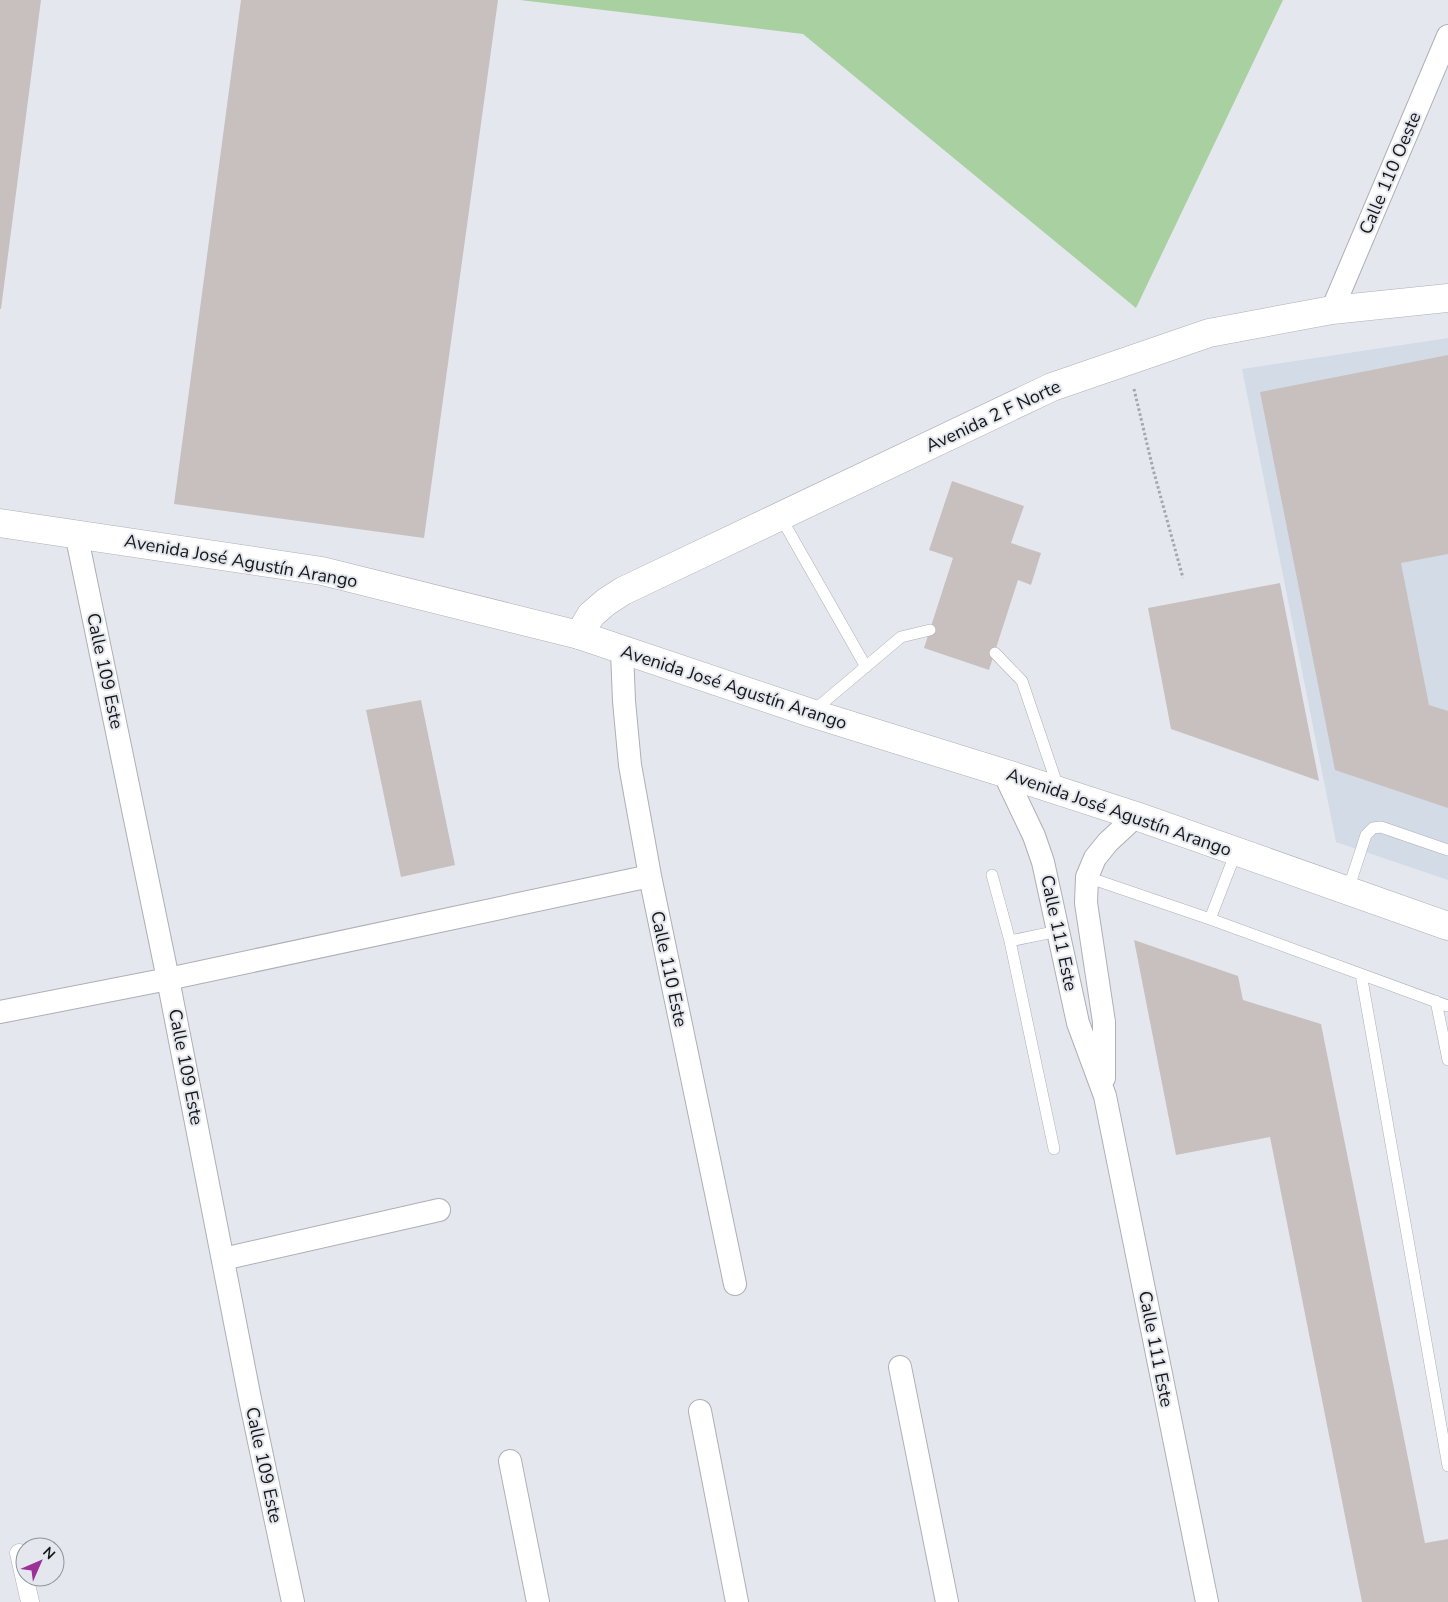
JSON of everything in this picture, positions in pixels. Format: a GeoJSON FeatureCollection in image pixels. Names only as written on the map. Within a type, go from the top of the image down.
{"type":"FeatureCollection","features":[{"type":"Feature","properties":{"kind":"main road","name":"Avenida 2 F Norte"},"geometry":{"type":"LineString","coordinates":[[579,635],[591,615],[623,591],[1052,387],[1209,333],[1332,310],[1448,298]]}},
{"type":"Feature","properties":{"kind":"main road","name":"Avenida José Agustín Arango"},"geometry":{"type":"LineString","coordinates":[[0,523],[322,571],[579,635],[811,713],[1136,816],[1448,926]]}},
{"type":"Feature","properties":{"kind":"street","name":"Calle 110 Oeste"},"geometry":{"type":"LineString","coordinates":[[1332,310],[1448,36]]}},
{"type":"Feature","properties":{"kind":"street","name":"Calle 109 Este"},"geometry":{"type":"LineString","coordinates":[[76,534],[168,979],[250,1399],[293,1602]]}},
{"type":"Feature","properties":{"kind":"street","name":"Calle 110 Este"},"geometry":{"type":"LineString","coordinates":[[622,651],[624,701],[630,765],[650,876],[735,1284]]}},
{"type":"Feature","properties":{"kind":"street","name":"Calle 111 Este"},"geometry":{"type":"LineString","coordinates":[[1004,773],[1034,836],[1043,862],[1078,1023],[1104,1096],[1207,1602]]}},
{"type":"Feature","properties":{"kind":"street","name":"Calle 111 Este"},"geometry":{"type":"LineString","coordinates":[[1104,1096],[1104,1022],[1086,903],[1087,877],[1094,858],[1136,816]]}},
{"type":"Feature","properties":{"kind":"street"},"geometry":{"type":"LineString","coordinates":[[0,1012],[168,979],[650,876]]}},
{"type":"Feature","properties":{"kind":"street"},"geometry":{"type":"LineString","coordinates":[[223,1259],[439,1210]]}},
{"type":"Feature","properties":{"kind":"street"},"geometry":{"type":"LineString","coordinates":[[900,1367],[947,1602]]}},
{"type":"Feature","properties":{"kind":"street"},"geometry":{"type":"LineString","coordinates":[[700,1411],[738,1602]]}},
{"type":"Feature","properties":{"kind":"street"},"geometry":{"type":"LineString","coordinates":[[510,1461],[538,1602]]}},
{"type":"Feature","properties":{"kind":"street"},"geometry":{"type":"LineString","coordinates":[[27,1587],[30,1602]]}},
{"type":"Feature","properties":{"kind":"lane"},"geometry":{"type":"LineString","coordinates":[[780,516],[866,667]]}},
{"type":"Feature","properties":{"kind":"lane"},"geometry":{"type":"LineString","coordinates":[[811,713],[902,637],[930,630]]}},
{"type":"Feature","properties":{"kind":"lane"},"geometry":{"type":"LineString","coordinates":[[995,653],[1022,681],[1060,791]]}},
{"type":"Feature","properties":{"kind":"lane"},"geometry":{"type":"LineString","coordinates":[[1348,890],[1366,835],[1373,828],[1381,827],[1448,850]]}},
{"type":"Feature","properties":{"kind":"lane"},"geometry":{"type":"LineString","coordinates":[[1210,919],[1236,852]]}},
{"type":"Feature","properties":{"kind":"lane"},"geometry":{"type":"LineString","coordinates":[[992,875],[1010,941],[1054,1149]]}},
{"type":"Feature","properties":{"kind":"lane"},"geometry":{"type":"LineString","coordinates":[[1087,877],[1210,919],[1448,1006]]}},
{"type":"Feature","properties":{"kind":"lane"},"geometry":{"type":"LineString","coordinates":[[1010,941],[1058,932]]}},
{"type":"Feature","properties":{"kind":"lane"},"geometry":{"type":"LineString","coordinates":[[1361,974],[1448,1466]]}},
{"type":"Feature","properties":{"kind":"lane"},"geometry":{"type":"LineString","coordinates":[[1436,1001],[1448,1060]]}},
{"type":"Feature","properties":{"kind":"path"},"geometry":{"type":"LineString","coordinates":[[1128,362],[1153,469],[1183,578]]}},
{"type":"Feature","properties":{"kind":"shaded area"},"geometry":{"type":"Polygon","coordinates":[[[1448,338],[1448,880],[1336,842],[1242,369],[1448,338]]]}},
{"type":"Feature","properties":{"kind":"green space"},"geometry":{"type":"Polygon","coordinates":[[[520,0],[1283,0],[1136,308],[803,34],[520,0]]]}},
{"type":"Feature","properties":{"kind":"building"},"geometry":{"type":"Polygon","coordinates":[[[0,0],[41,0],[1,309],[0,309],[0,0]]]}},
{"type":"Feature","properties":{"kind":"building"},"geometry":{"type":"Polygon","coordinates":[[[241,0],[498,0],[424,538],[174,504],[241,0]]]}},
{"type":"Feature","properties":{"kind":"building"},"geometry":{"type":"Polygon","coordinates":[[[1448,355],[1448,554],[1401,563],[1429,705],[1448,711],[1448,808],[1335,770],[1260,392],[1448,355]]]}},
{"type":"Feature","properties":{"kind":"building"},"geometry":{"type":"Polygon","coordinates":[[[952,481],[1024,506],[1011,543],[1041,553],[1031,585],[1018,580],[989,670],[924,648],[953,558],[929,550],[952,481]]]}},
{"type":"Feature","properties":{"kind":"building"},"geometry":{"type":"Polygon","coordinates":[[[1280,583],[1319,781],[1171,729],[1148,608],[1280,583]]]}},
{"type":"Feature","properties":{"kind":"building"},"geometry":{"type":"Polygon","coordinates":[[[421,700],[455,865],[401,877],[366,710],[421,700]]]}},
{"type":"Feature","properties":{"kind":"building"},"geometry":{"type":"Polygon","coordinates":[[[1134,940],[1238,976],[1243,1000],[1321,1024],[1425,1543],[1448,1539],[1448,1602],[1362,1602],[1270,1137],[1176,1155],[1134,940]]]}}]}
